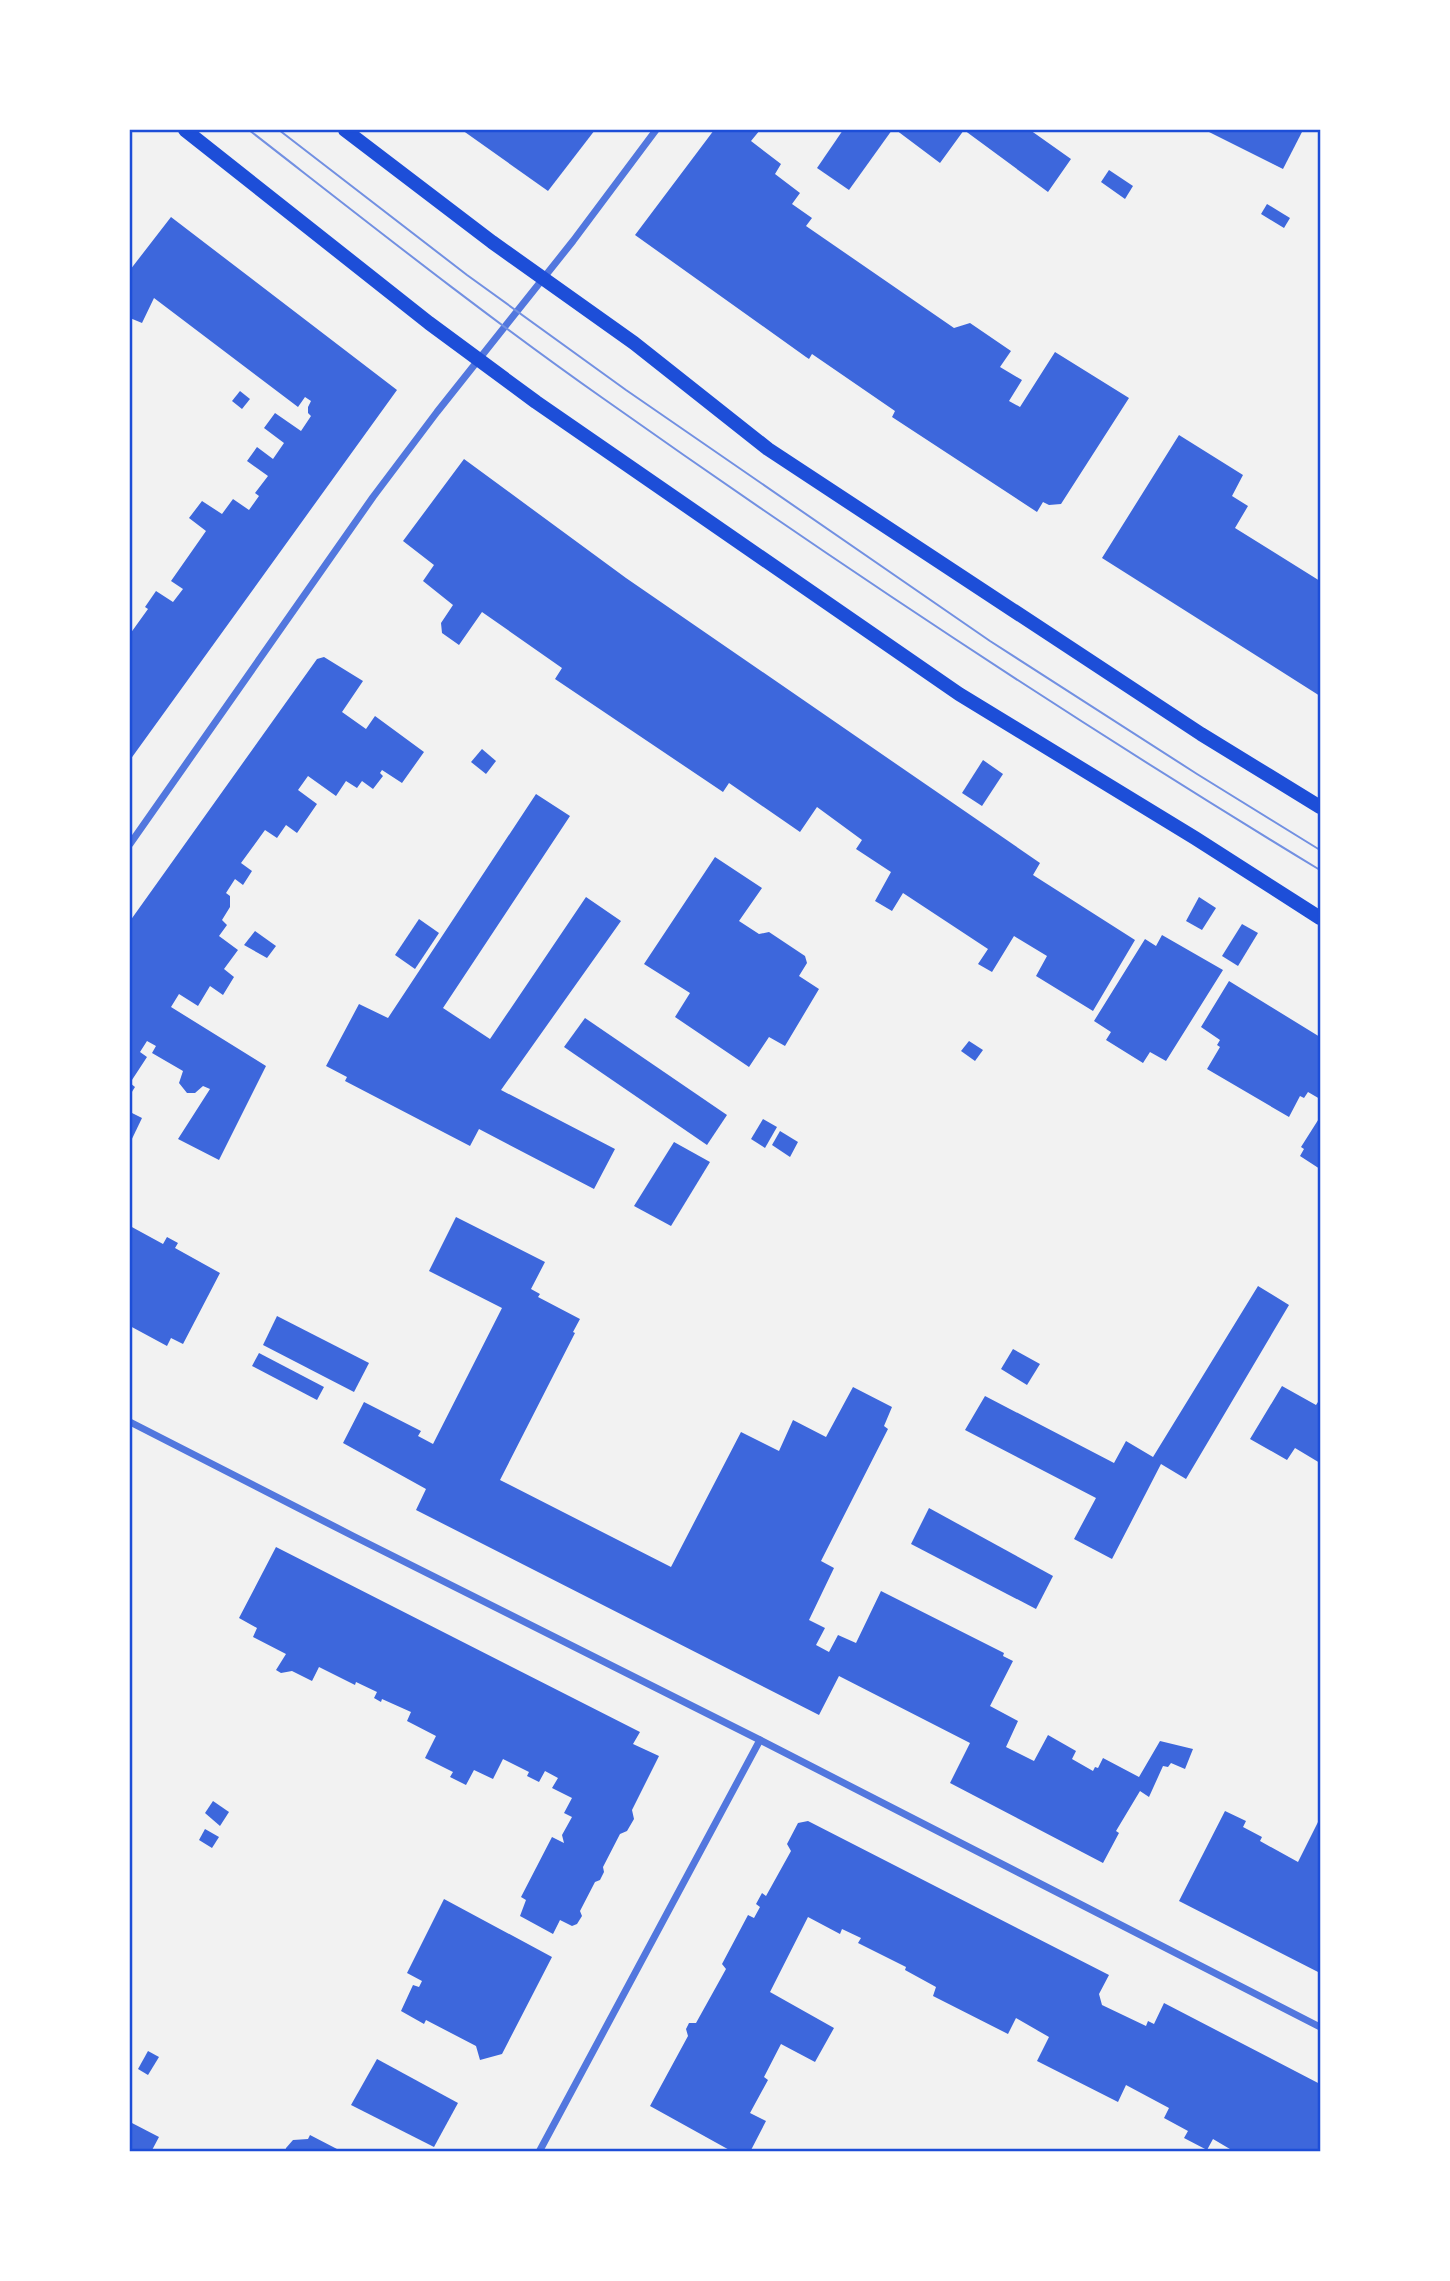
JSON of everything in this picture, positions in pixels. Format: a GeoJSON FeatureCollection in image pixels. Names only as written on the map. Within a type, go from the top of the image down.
{"type":"FeatureCollection","features":[{"type":"Feature","properties":{"kind":"main road"},"geometry":{"type":"LineString","coordinates":[[185,130],[478,360],[959,694],[1321,918]]}},
{"type":"Feature","properties":{"kind":"main road"},"geometry":{"type":"LineString","coordinates":[[345,130],[492,242],[634,343],[768,449],[1201,734],[1321,807]]}},
{"type":"Feature","properties":{"kind":"street"},"geometry":{"type":"LineString","coordinates":[[130,844],[373,498],[656,130]]}},
{"type":"Feature","properties":{"kind":"street"},"geometry":{"type":"LineString","coordinates":[[130,1422],[1321,2027]]}},
{"type":"Feature","properties":{"kind":"street"},"geometry":{"type":"LineString","coordinates":[[539,2151],[760,1740]]}},
{"type":"Feature","properties":{"kind":"building"},"geometry":{"type":"Polygon","coordinates":[[[462,130],[595,130],[548,191],[462,130]]]}},
{"type":"Feature","properties":{"kind":"building"},"geometry":{"type":"Polygon","coordinates":[[[714,130],[760,130],[751,141],[781,164],[775,174],[800,193],[792,204],[812,218],[806,226],[954,328],[970,323],[1011,351],[1000,367],[1022,380],[1009,401],[1020,407],[1055,352],[1129,398],[1061,504],[1049,505],[1043,502],[1037,512],[892,417],[895,411],[812,354],[809,359],[806,357],[635,235],[714,130]]]}},
{"type":"Feature","properties":{"kind":"building"},"geometry":{"type":"Polygon","coordinates":[[[843,130],[892,130],[849,190],[817,168],[843,130]]]}},
{"type":"Feature","properties":{"kind":"building"},"geometry":{"type":"Polygon","coordinates":[[[896,130],[964,130],[940,163],[896,130]]]}},
{"type":"Feature","properties":{"kind":"building"},"geometry":{"type":"Polygon","coordinates":[[[964,130],[1030,130],[1071,159],[1048,192],[964,130]]]}},
{"type":"Feature","properties":{"kind":"building"},"geometry":{"type":"Polygon","coordinates":[[[1205,130],[1303,130],[1283,169],[1205,130]]]}},
{"type":"Feature","properties":{"kind":"building"},"geometry":{"type":"Polygon","coordinates":[[[1109,170],[1133,186],[1125,199],[1101,182],[1109,170]]]}},
{"type":"Feature","properties":{"kind":"building"},"geometry":{"type":"Polygon","coordinates":[[[1267,204],[1290,218],[1284,228],[1261,214],[1267,204]]]}},
{"type":"Feature","properties":{"kind":"building"},"geometry":{"type":"Polygon","coordinates":[[[171,217],[397,390],[130,760],[130,634],[148,609],[145,607],[156,591],[173,602],[183,589],[171,581],[206,531],[189,518],[202,501],[222,514],[233,499],[249,510],[259,496],[255,493],[268,476],[247,461],[257,447],[273,459],[284,443],[264,428],[275,413],[301,431],[311,416],[308,407],[311,401],[305,397],[298,407],[154,298],[142,323],[130,318],[130,270],[171,217]]]}},
{"type":"Feature","properties":{"kind":"building"},"geometry":{"type":"Polygon","coordinates":[[[240,391],[250,399],[242,409],[232,401],[240,391]]]}},
{"type":"Feature","properties":{"kind":"building"},"geometry":{"type":"Polygon","coordinates":[[[1179,435],[1243,475],[1232,496],[1248,506],[1235,528],[1320,581],[1320,696],[1102,558],[1179,435]]]}},
{"type":"Feature","properties":{"kind":"building"},"geometry":{"type":"Polygon","coordinates":[[[464,459],[626,578],[1040,863],[1033,875],[1135,940],[1093,1011],[1036,976],[1047,956],[1014,936],[992,972],[978,964],[988,949],[903,893],[892,911],[875,901],[891,872],[856,849],[862,840],[817,807],[800,832],[729,783],[723,792],[555,679],[562,668],[482,612],[459,645],[442,633],[441,623],[453,605],[423,581],[434,565],[403,541],[464,459]]]}},
{"type":"Feature","properties":{"kind":"building"},"geometry":{"type":"Polygon","coordinates":[[[324,657],[363,681],[342,712],[366,729],[375,716],[424,752],[402,783],[382,770],[380,773],[383,776],[373,789],[362,781],[357,788],[346,781],[336,796],[308,776],[298,790],[317,804],[297,833],[286,825],[277,838],[265,830],[241,863],[252,871],[243,885],[235,879],[226,893],[230,896],[230,907],[222,920],[227,925],[219,936],[238,950],[224,969],[234,977],[223,995],[210,986],[198,1006],[179,994],[171,1007],[266,1066],[219,1160],[178,1139],[210,1089],[203,1086],[195,1093],[187,1093],[179,1083],[183,1071],[152,1053],[156,1046],[147,1041],[140,1052],[147,1057],[130,1083],[130,921],[317,659],[324,657]]]}},
{"type":"Feature","properties":{"kind":"building"},"geometry":{"type":"Polygon","coordinates":[[[482,749],[496,761],[486,774],[471,762],[482,749]]]}},
{"type":"Feature","properties":{"kind":"building"},"geometry":{"type":"Polygon","coordinates":[[[983,760],[1003,774],[982,806],[962,793],[983,760]]]}},
{"type":"Feature","properties":{"kind":"building"},"geometry":{"type":"Polygon","coordinates":[[[536,794],[570,816],[443,1008],[490,1039],[586,897],[621,921],[501,1090],[615,1149],[594,1189],[479,1129],[470,1146],[345,1081],[347,1077],[326,1066],[359,1004],[388,1018],[536,794]]]}},
{"type":"Feature","properties":{"kind":"building"},"geometry":{"type":"Polygon","coordinates":[[[715,857],[762,888],[739,921],[759,934],[769,932],[805,956],[807,963],[799,976],[819,989],[785,1046],[769,1037],[749,1067],[675,1017],[690,993],[644,964],[715,857]]]}},
{"type":"Feature","properties":{"kind":"building"},"geometry":{"type":"Polygon","coordinates":[[[1199,897],[1216,908],[1202,930],[1186,921],[1199,897]]]}},
{"type":"Feature","properties":{"kind":"building"},"geometry":{"type":"Polygon","coordinates":[[[419,919],[439,933],[415,969],[395,955],[419,919]]]}},
{"type":"Feature","properties":{"kind":"building"},"geometry":{"type":"Polygon","coordinates":[[[1242,924],[1258,933],[1238,966],[1222,956],[1242,924]]]}},
{"type":"Feature","properties":{"kind":"building"},"geometry":{"type":"Polygon","coordinates":[[[255,931],[276,946],[267,958],[244,945],[255,931]]]}},
{"type":"Feature","properties":{"kind":"building"},"geometry":{"type":"Polygon","coordinates":[[[1162,935],[1223,970],[1166,1061],[1150,1052],[1143,1063],[1106,1040],[1111,1032],[1094,1021],[1145,939],[1156,946],[1162,935]]]}},
{"type":"Feature","properties":{"kind":"building"},"geometry":{"type":"Polygon","coordinates":[[[1229,981],[1320,1037],[1320,1099],[1308,1092],[1304,1098],[1300,1096],[1289,1117],[1207,1069],[1220,1047],[1217,1045],[1220,1040],[1201,1027],[1229,981]]]}},
{"type":"Feature","properties":{"kind":"building"},"geometry":{"type":"Polygon","coordinates":[[[585,1018],[727,1115],[707,1145],[564,1047],[585,1018]]]}},
{"type":"Feature","properties":{"kind":"building"},"geometry":{"type":"Polygon","coordinates":[[[969,1041],[983,1050],[975,1061],[961,1051],[969,1041]]]}},
{"type":"Feature","properties":{"kind":"building"},"geometry":{"type":"Polygon","coordinates":[[[130,1112],[142,1118],[130,1143],[130,1112]]]}},
{"type":"Feature","properties":{"kind":"building"},"geometry":{"type":"Polygon","coordinates":[[[1320,1117],[1320,1169],[1300,1156],[1304,1149],[1301,1147],[1320,1117]]]}},
{"type":"Feature","properties":{"kind":"building"},"geometry":{"type":"Polygon","coordinates":[[[763,1119],[777,1127],[765,1148],[751,1139],[763,1119]]]}},
{"type":"Feature","properties":{"kind":"building"},"geometry":{"type":"Polygon","coordinates":[[[780,1131],[798,1142],[790,1157],[772,1145],[780,1131]]]}},
{"type":"Feature","properties":{"kind":"building"},"geometry":{"type":"Polygon","coordinates":[[[674,1142],[710,1162],[671,1226],[634,1206],[674,1142]]]}},
{"type":"Feature","properties":{"kind":"building"},"geometry":{"type":"Polygon","coordinates":[[[456,1217],[545,1262],[531,1289],[540,1294],[538,1297],[580,1319],[500,1480],[671,1567],[741,1432],[779,1451],[793,1420],[826,1437],[853,1387],[892,1407],[884,1426],[888,1429],[821,1561],[834,1568],[809,1620],[825,1628],[816,1645],[829,1652],[838,1635],[856,1643],[881,1591],[1004,1653],[1003,1656],[1013,1661],[990,1706],[1018,1721],[1006,1747],[1034,1761],[1048,1735],[1076,1751],[1072,1759],[1093,1771],[1095,1767],[1098,1768],[1103,1758],[1139,1777],[1160,1741],[1193,1749],[1185,1769],[1171,1763],[1168,1767],[1163,1766],[1149,1797],[1140,1791],[1116,1831],[1119,1833],[1103,1863],[950,1783],[970,1743],[839,1676],[819,1715],[416,1510],[426,1489],[343,1443],[364,1402],[421,1431],[418,1436],[433,1444],[502,1308],[429,1271],[456,1217]]]}},
{"type":"Feature","properties":{"kind":"building"},"geometry":{"type":"Polygon","coordinates":[[[130,1226],[163,1244],[167,1237],[178,1243],[175,1248],[220,1273],[183,1344],[171,1338],[167,1346],[130,1326],[130,1226]]]}},
{"type":"Feature","properties":{"kind":"building"},"geometry":{"type":"Polygon","coordinates":[[[1258,1286],[1289,1305],[1186,1479],[1161,1464],[1112,1559],[1074,1539],[1096,1498],[965,1430],[985,1396],[1114,1463],[1126,1441],[1153,1457],[1258,1286]]]}},
{"type":"Feature","properties":{"kind":"building"},"geometry":{"type":"Polygon","coordinates":[[[277,1316],[369,1363],[354,1392],[263,1345],[277,1316]]]}},
{"type":"Feature","properties":{"kind":"building"},"geometry":{"type":"Polygon","coordinates":[[[1013,1349],[1040,1364],[1027,1385],[1001,1369],[1013,1349]]]}},
{"type":"Feature","properties":{"kind":"building"},"geometry":{"type":"Polygon","coordinates":[[[259,1353],[324,1387],[317,1400],[252,1366],[259,1353]]]}},
{"type":"Feature","properties":{"kind":"building"},"geometry":{"type":"Polygon","coordinates":[[[1282,1386],[1316,1405],[1320,1403],[1320,1463],[1295,1448],[1287,1460],[1250,1439],[1282,1386]]]}},
{"type":"Feature","properties":{"kind":"building"},"geometry":{"type":"Polygon","coordinates":[[[929,1508],[1053,1576],[1036,1609],[911,1544],[929,1508]]]}},
{"type":"Feature","properties":{"kind":"building"},"geometry":{"type":"Polygon","coordinates":[[[276,1547],[640,1732],[633,1744],[659,1756],[632,1810],[634,1819],[627,1831],[620,1834],[603,1867],[600,1880],[595,1882],[580,1911],[582,1916],[577,1924],[572,1926],[560,1920],[553,1934],[520,1916],[526,1900],[521,1897],[552,1837],[564,1843],[562,1835],[572,1817],[564,1813],[572,1798],[552,1788],[558,1778],[545,1771],[539,1782],[527,1776],[529,1772],[503,1759],[493,1779],[474,1770],[466,1785],[450,1777],[453,1772],[425,1758],[436,1736],[407,1721],[411,1712],[382,1699],[381,1702],[374,1698],[377,1692],[356,1682],[355,1685],[319,1667],[312,1681],[292,1671],[281,1673],[276,1670],[286,1654],[253,1637],[257,1628],[239,1618],[276,1547]]]}},
{"type":"Feature","properties":{"kind":"building"},"geometry":{"type":"Polygon","coordinates":[[[213,1801],[229,1812],[220,1826],[205,1813],[213,1801]]]}},
{"type":"Feature","properties":{"kind":"building"},"geometry":{"type":"Polygon","coordinates":[[[1225,1811],[1246,1821],[1243,1827],[1262,1837],[1260,1841],[1298,1862],[1320,1818],[1320,1973],[1179,1901],[1225,1811]]]}},
{"type":"Feature","properties":{"kind":"building"},"geometry":{"type":"Polygon","coordinates":[[[808,1821],[1109,1975],[1099,1994],[1102,2005],[1146,2026],[1148,2021],[1154,2024],[1164,2003],[1320,2084],[1320,2152],[1235,2152],[1213,2139],[1207,2150],[1184,2138],[1188,2131],[1164,2118],[1169,2108],[1126,2085],[1118,2102],[1037,2061],[1049,2037],[1016,2018],[1008,2034],[933,1996],[936,1987],[905,1970],[906,1967],[858,1943],[861,1938],[842,1929],[840,1934],[808,1917],[770,1992],[834,2028],[815,2062],[781,2044],[764,2077],[768,2080],[750,2113],[766,2121],[750,2152],[733,2152],[650,2106],[688,2036],[686,2029],[689,2023],[696,2023],[726,1969],[722,1964],[748,1915],[754,1918],[760,1907],[756,1904],[762,1893],[766,1896],[791,1851],[787,1844],[798,1823],[808,1821]]]}},
{"type":"Feature","properties":{"kind":"building"},"geometry":{"type":"Polygon","coordinates":[[[205,1829],[219,1837],[212,1848],[199,1840],[205,1829]]]}},
{"type":"Feature","properties":{"kind":"building"},"geometry":{"type":"Polygon","coordinates":[[[444,1899],[552,1957],[502,2054],[480,2060],[476,2046],[426,2020],[424,2024],[401,2011],[413,1985],[419,1987],[422,1981],[407,1973],[444,1899]]]}},
{"type":"Feature","properties":{"kind":"building"},"geometry":{"type":"Polygon","coordinates":[[[148,2051],[159,2057],[148,2075],[138,2069],[148,2051]]]}},
{"type":"Feature","properties":{"kind":"building"},"geometry":{"type":"Polygon","coordinates":[[[377,2059],[458,2103],[434,2147],[351,2105],[377,2059]]]}},
{"type":"Feature","properties":{"kind":"building"},"geometry":{"type":"Polygon","coordinates":[[[130,2122],[159,2137],[151,2152],[130,2152],[130,2122]]]}},
{"type":"Feature","properties":{"kind":"building"},"geometry":{"type":"Polygon","coordinates":[[[310,2135],[337,2149],[335,2152],[285,2152],[293,2140],[308,2139],[310,2135]]]}},
{"type":"Feature","properties":{"kind":"tram line"},"geometry":{"type":"LineString","coordinates":[[249,130],[514,334],[692,461],[869,582],[1048,699],[1320,870]]}},
{"type":"Feature","properties":{"kind":"tram line"},"geometry":{"type":"LineString","coordinates":[[279,130],[467,275],[626,390],[990,641],[1320,850]]}}]}
